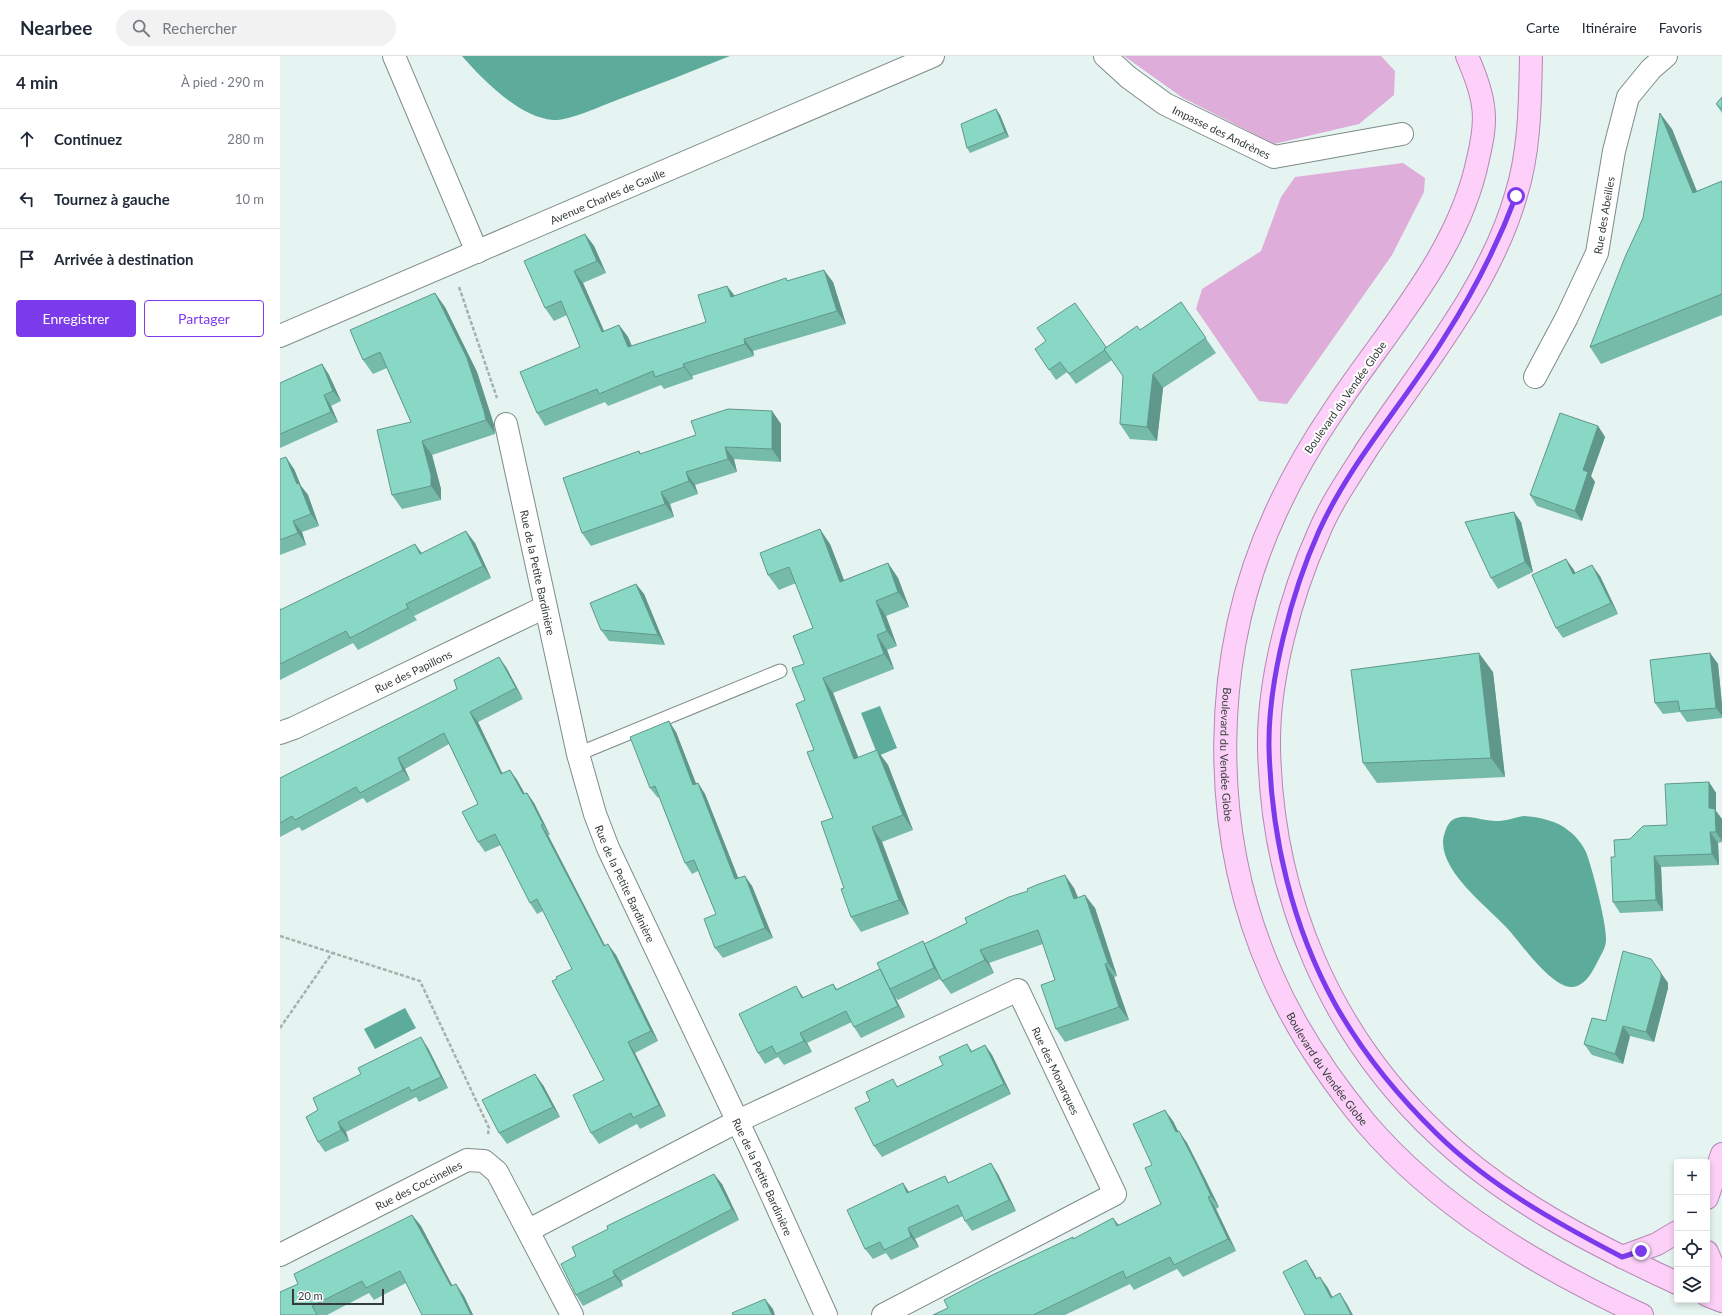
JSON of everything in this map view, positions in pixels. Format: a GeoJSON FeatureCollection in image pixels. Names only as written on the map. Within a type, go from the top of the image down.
{"type":"FeatureCollection","features":[{"type":"Feature","properties":{"kind":"main road","name":"Boulevard du Vendée Globe"},"geometry":{"type":"LineString","coordinates":[[1467,56],[1476,77],[1484,109],[1482,142],[1475,174],[1460,215],[1429,273],[1402,315],[1334,410],[1302,460],[1275,514],[1253,568],[1238,625],[1228,687],[1225,746],[1228,806],[1237,862],[1250,912],[1271,974],[1297,1026],[1330,1076],[1367,1124],[1410,1168],[1457,1208],[1507,1243],[1617,1308],[1642,1315]]}},
{"type":"Feature","properties":{"kind":"main road"},"geometry":{"type":"LineString","coordinates":[[1531,56],[1525,158],[1516,196],[1502,235],[1476,285],[1444,340],[1348,479],[1319,530],[1300,581],[1285,630],[1273,692],[1269,744],[1272,791],[1280,852],[1296,912],[1311,956],[1328,990],[1364,1051],[1400,1096],[1439,1136],[1482,1172],[1531,1206],[1622,1257],[1674,1282]]}},
{"type":"Feature","properties":{"kind":"main road"},"geometry":{"type":"LineString","coordinates":[[1708,1195],[1722,1154]]}},
{"type":"Feature","properties":{"kind":"main road"},"geometry":{"type":"LineString","coordinates":[[1622,1257],[1652,1246],[1674,1234]]}},
{"type":"Feature","properties":{"kind":"main road"},"geometry":{"type":"LineString","coordinates":[[1710,1259],[1722,1287]]}},
{"type":"Feature","properties":{"kind":"main road"},"geometry":{"type":"LineString","coordinates":[[1710,1296],[1722,1301]]}},
{"type":"Feature","properties":{"kind":"street"},"geometry":{"type":"LineString","coordinates":[[394,56],[477,252]]}},
{"type":"Feature","properties":{"kind":"street","name":"Avenue Charles de Gaulle"},"geometry":{"type":"LineString","coordinates":[[280,336],[933,56]]}},
{"type":"Feature","properties":{"kind":"street","name":"Impasse des Andrènes"},"geometry":{"type":"LineString","coordinates":[[1105,56],[1128,77],[1165,104],[1274,157],[1402,134]]}},
{"type":"Feature","properties":{"kind":"street","name":"Rue des Abeilles"},"geometry":{"type":"LineString","coordinates":[[1535,377],[1567,317],[1597,253],[1614,151],[1628,97],[1651,69],[1666,56]]}},
{"type":"Feature","properties":{"kind":"street","name":"Rue de la Petite Bardinière"},"geometry":{"type":"LineString","coordinates":[[506,424],[544,607],[578,754],[595,814],[608,848],[738,1121],[826,1315]]}},
{"type":"Feature","properties":{"kind":"street","name":"Rue des Papillons"},"geometry":{"type":"LineString","coordinates":[[280,733],[294,728],[544,607]]}},
{"type":"Feature","properties":{"kind":"street","name":"Rue des Monarques"},"geometry":{"type":"LineString","coordinates":[[738,1121],[1018,990],[1115,1194],[883,1315]]}},
{"type":"Feature","properties":{"kind":"street"},"geometry":{"type":"LineString","coordinates":[[529,1230],[738,1121]]}},
{"type":"Feature","properties":{"kind":"street","name":"Rue des Coccinelles"},"geometry":{"type":"LineString","coordinates":[[280,1255],[467,1160],[484,1161]]}},
{"type":"Feature","properties":{"kind":"street"},"geometry":{"type":"LineString","coordinates":[[484,1161],[497,1172],[529,1230],[572,1315]]}},
{"type":"Feature","properties":{"kind":"lane"},"geometry":{"type":"LineString","coordinates":[[578,754],[780,671]]}},
{"type":"Feature","properties":{"kind":"path"},"geometry":{"type":"LineString","coordinates":[[451,262],[506,424]]}},
{"type":"Feature","properties":{"kind":"path"},"geometry":{"type":"LineString","coordinates":[[280,936],[420,981],[489,1128],[484,1161]]}},
{"type":"Feature","properties":{"kind":"path"},"geometry":{"type":"LineString","coordinates":[[280,1028],[332,953]]}},
{"type":"Feature","properties":{"kind":"shaded area"},"geometry":{"type":"Polygon","coordinates":[[[462,56],[730,56],[585,113],[560,120],[553,120],[527,112],[515,105],[480,76],[462,56]]]}},
{"type":"Feature","properties":{"kind":"shaded area"},"geometry":{"type":"Polygon","coordinates":[[[1124,56],[1381,56],[1395,71],[1394,95],[1359,124],[1274,144],[1183,98],[1124,56]]]}},
{"type":"Feature","properties":{"kind":"shaded area"},"geometry":{"type":"Polygon","coordinates":[[[1403,163],[1425,178],[1424,192],[1392,255],[1287,404],[1259,401],[1196,309],[1202,289],[1261,251],[1281,197],[1295,177],[1403,163]]]}},
{"type":"Feature","properties":{"kind":"shaded area"},"geometry":{"type":"Polygon","coordinates":[[[880,706],[897,748],[878,756],[861,713],[880,706]]]}},
{"type":"Feature","properties":{"kind":"shaded area"},"geometry":{"type":"Polygon","coordinates":[[[1524,816],[1548,820],[1565,828],[1579,840],[1589,859],[1602,910],[1606,933],[1606,943],[1605,948],[1592,972],[1586,980],[1578,986],[1565,986],[1546,973],[1507,928],[1475,897],[1454,872],[1446,858],[1443,845],[1445,832],[1449,823],[1456,818],[1467,817],[1498,821],[1524,816]]]}},
{"type":"Feature","properties":{"kind":"shaded area"},"geometry":{"type":"Polygon","coordinates":[[[405,1008],[416,1028],[375,1049],[364,1029],[405,1008]]]}},
{"type":"Feature","properties":{"kind":"building"},"geometry":{"type":"Polygon","coordinates":[[[1722,97],[1722,109],[1716,104],[1722,97]]]}},
{"type":"Feature","properties":{"kind":"building"},"geometry":{"type":"Polygon","coordinates":[[[996,109],[1005,132],[967,148],[961,124],[996,109]]]}},
{"type":"Feature","properties":{"kind":"building"},"geometry":{"type":"Polygon","coordinates":[[[1660,113],[1693,193],[1722,181],[1722,294],[1590,347],[1625,257],[1643,218],[1660,113]]]}},
{"type":"Feature","properties":{"kind":"building"},"geometry":{"type":"Polygon","coordinates":[[[585,234],[597,261],[574,271],[602,332],[619,325],[628,347],[706,322],[698,295],[727,286],[731,297],[786,278],[787,281],[824,270],[837,311],[744,339],[745,344],[683,364],[684,367],[655,377],[653,371],[599,394],[597,389],[537,413],[520,372],[580,347],[561,301],[545,308],[524,261],[585,234]]]}},
{"type":"Feature","properties":{"kind":"building"},"geometry":{"type":"Polygon","coordinates":[[[435,293],[467,358],[486,420],[422,441],[431,475],[431,486],[392,495],[377,430],[411,422],[380,352],[363,360],[350,330],[435,293]]]}},
{"type":"Feature","properties":{"kind":"building"},"geometry":{"type":"Polygon","coordinates":[[[1181,302],[1206,338],[1153,374],[1147,427],[1120,424],[1123,376],[1104,349],[1137,326],[1140,330],[1181,302]]]}},
{"type":"Feature","properties":{"kind":"building"},"geometry":{"type":"Polygon","coordinates":[[[1075,303],[1106,347],[1104,349],[1105,350],[1069,374],[1060,362],[1049,370],[1035,349],[1046,341],[1037,328],[1075,303]]]}},
{"type":"Feature","properties":{"kind":"building"},"geometry":{"type":"Polygon","coordinates":[[[322,364],[333,391],[324,395],[331,412],[280,434],[280,383],[322,364]]]}},
{"type":"Feature","properties":{"kind":"building"},"geometry":{"type":"Polygon","coordinates":[[[728,409],[772,411],[772,449],[725,447],[728,459],[686,472],[689,481],[661,492],[665,504],[582,533],[563,478],[639,451],[640,454],[696,435],[691,421],[728,409]]]}},
{"type":"Feature","properties":{"kind":"building"},"geometry":{"type":"Polygon","coordinates":[[[1560,413],[1598,426],[1583,470],[1588,472],[1575,511],[1530,495],[1560,413]]]}},
{"type":"Feature","properties":{"kind":"building"},"geometry":{"type":"Polygon","coordinates":[[[286,457],[297,484],[299,483],[311,514],[293,521],[298,533],[280,540],[280,459],[286,457]]]}},
{"type":"Feature","properties":{"kind":"building"},"geometry":{"type":"Polygon","coordinates":[[[1514,512],[1525,562],[1491,578],[1465,522],[1514,512]]]}},
{"type":"Feature","properties":{"kind":"building"},"geometry":{"type":"Polygon","coordinates":[[[820,529],[840,582],[888,563],[898,592],[876,601],[887,631],[877,635],[884,654],[823,678],[854,759],[877,750],[903,815],[872,827],[899,900],[851,917],[841,889],[844,888],[821,822],[833,818],[807,752],[814,750],[796,704],[805,700],[792,668],[804,664],[793,636],[813,628],[789,567],[768,575],[760,553],[820,529]]]}},
{"type":"Feature","properties":{"kind":"building"},"geometry":{"type":"Polygon","coordinates":[[[466,531],[483,566],[406,604],[408,608],[350,638],[346,631],[280,664],[280,610],[415,544],[420,554],[466,531]]]}},
{"type":"Feature","properties":{"kind":"building"},"geometry":{"type":"Polygon","coordinates":[[[1566,559],[1573,574],[1592,565],[1611,603],[1556,628],[1532,575],[1566,559]]]}},
{"type":"Feature","properties":{"kind":"building"},"geometry":{"type":"Polygon","coordinates":[[[636,584],[658,635],[601,630],[590,603],[636,584]]]}},
{"type":"Feature","properties":{"kind":"building"},"geometry":{"type":"Polygon","coordinates":[[[1479,653],[1491,758],[1363,763],[1351,670],[1479,653]]]}},
{"type":"Feature","properties":{"kind":"building"},"geometry":{"type":"Polygon","coordinates":[[[1710,653],[1716,708],[1680,711],[1678,701],[1655,703],[1650,660],[1710,653]]]}},
{"type":"Feature","properties":{"kind":"building"},"geometry":{"type":"Polygon","coordinates":[[[499,657],[516,688],[470,712],[501,774],[510,770],[523,794],[527,793],[543,824],[541,825],[604,946],[608,944],[651,1031],[628,1042],[659,1105],[633,1118],[631,1113],[591,1133],[573,1095],[604,1080],[552,981],[557,979],[556,977],[572,969],[537,899],[530,903],[495,834],[478,842],[462,812],[478,804],[444,733],[398,758],[403,770],[360,793],[356,787],[295,820],[292,816],[280,823],[280,778],[457,689],[454,680],[499,657]]]}},
{"type":"Feature","properties":{"kind":"building"},"geometry":{"type":"Polygon","coordinates":[[[669,721],[693,785],[698,783],[735,879],[745,876],[765,928],[715,948],[704,919],[716,914],[694,860],[685,863],[655,786],[650,788],[630,737],[669,721]]]}},
{"type":"Feature","properties":{"kind":"building"},"geometry":{"type":"Polygon","coordinates":[[[1709,782],[1709,808],[1715,809],[1716,832],[1710,832],[1712,854],[1654,856],[1656,900],[1613,902],[1611,857],[1615,857],[1614,840],[1630,839],[1643,826],[1667,825],[1665,784],[1709,782]]]}},
{"type":"Feature","properties":{"kind":"building"},"geometry":{"type":"Polygon","coordinates":[[[1065,875],[1074,899],[1085,895],[1108,963],[1105,964],[1119,1007],[1056,1029],[1041,985],[1055,980],[1038,930],[980,950],[985,960],[942,981],[924,944],[967,923],[965,918],[1009,897],[1028,891],[1027,889],[1065,875]]]}},
{"type":"Feature","properties":{"kind":"building"},"geometry":{"type":"Polygon","coordinates":[[[923,941],[934,968],[890,989],[877,963],[923,941]]]}},
{"type":"Feature","properties":{"kind":"building"},"geometry":{"type":"Polygon","coordinates":[[[1623,951],[1651,959],[1661,973],[1661,978],[1646,1032],[1623,1026],[1615,1054],[1584,1044],[1592,1018],[1606,1021],[1623,951]]]}},
{"type":"Feature","properties":{"kind":"building"},"geometry":{"type":"Polygon","coordinates":[[[880,969],[898,1006],[854,1027],[846,1011],[800,1033],[804,1041],[776,1054],[772,1046],[758,1053],[739,1014],[796,986],[802,998],[833,984],[836,990],[880,969]]]}},
{"type":"Feature","properties":{"kind":"building"},"geometry":{"type":"Polygon","coordinates":[[[421,1037],[441,1077],[411,1091],[409,1087],[338,1122],[341,1130],[318,1142],[306,1117],[318,1110],[313,1098],[361,1074],[358,1068],[421,1037]]]}},
{"type":"Feature","properties":{"kind":"building"},"geometry":{"type":"Polygon","coordinates":[[[967,1044],[971,1052],[985,1045],[1004,1084],[874,1146],[855,1108],[870,1101],[866,1092],[893,1079],[897,1087],[943,1065],[939,1057],[967,1044]]]}},
{"type":"Feature","properties":{"kind":"building"},"geometry":{"type":"Polygon","coordinates":[[[535,1074],[553,1107],[499,1133],[482,1100],[535,1074]]]}},
{"type":"Feature","properties":{"kind":"building"},"geometry":{"type":"Polygon","coordinates":[[[1165,1110],[1176,1132],[1179,1131],[1197,1166],[1211,1196],[1208,1197],[1228,1239],[1174,1265],[1170,1257],[1126,1278],[1123,1271],[1033,1315],[933,1315],[948,1308],[944,1300],[986,1278],[1073,1237],[1073,1239],[1113,1218],[1117,1226],[1161,1204],[1145,1168],[1152,1165],[1133,1124],[1165,1110]]]}},
{"type":"Feature","properties":{"kind":"building"},"geometry":{"type":"Polygon","coordinates":[[[991,1163],[1009,1200],[965,1221],[958,1205],[908,1228],[911,1237],[884,1250],[880,1242],[865,1249],[847,1210],[903,1183],[907,1193],[945,1176],[948,1183],[991,1163]]]}},
{"type":"Feature","properties":{"kind":"building"},"geometry":{"type":"Polygon","coordinates":[[[714,1174],[732,1209],[613,1271],[615,1276],[576,1295],[561,1264],[576,1256],[572,1247],[608,1229],[607,1226],[714,1174]]]}},
{"type":"Feature","properties":{"kind":"building"},"geometry":{"type":"Polygon","coordinates":[[[412,1215],[451,1286],[456,1284],[471,1315],[422,1315],[400,1271],[366,1288],[362,1281],[312,1306],[317,1315],[280,1315],[280,1292],[298,1284],[294,1274],[412,1215]]]}},
{"type":"Feature","properties":{"kind":"building"},"geometry":{"type":"Polygon","coordinates":[[[1306,1260],[1316,1279],[1320,1277],[1331,1298],[1340,1293],[1351,1315],[1305,1315],[1283,1272],[1306,1260]]]}},
{"type":"Feature","properties":{"kind":"building"},"geometry":{"type":"Polygon","coordinates":[[[765,1299],[772,1315],[733,1315],[732,1313],[765,1299]]]}},
{"type":"Feature","properties":{"kind":"route"},"geometry":{"type":"LineString","coordinates":[[1516,196],[1502,235],[1476,285],[1444,340],[1379,432],[1348,479],[1319,530],[1300,581],[1285,630],[1273,692],[1269,744],[1273,799],[1280,852],[1293,905],[1311,956],[1335,1004],[1364,1051],[1400,1096],[1439,1136],[1482,1172],[1531,1206],[1581,1236],[1622,1257],[1641,1251]]}}]}
